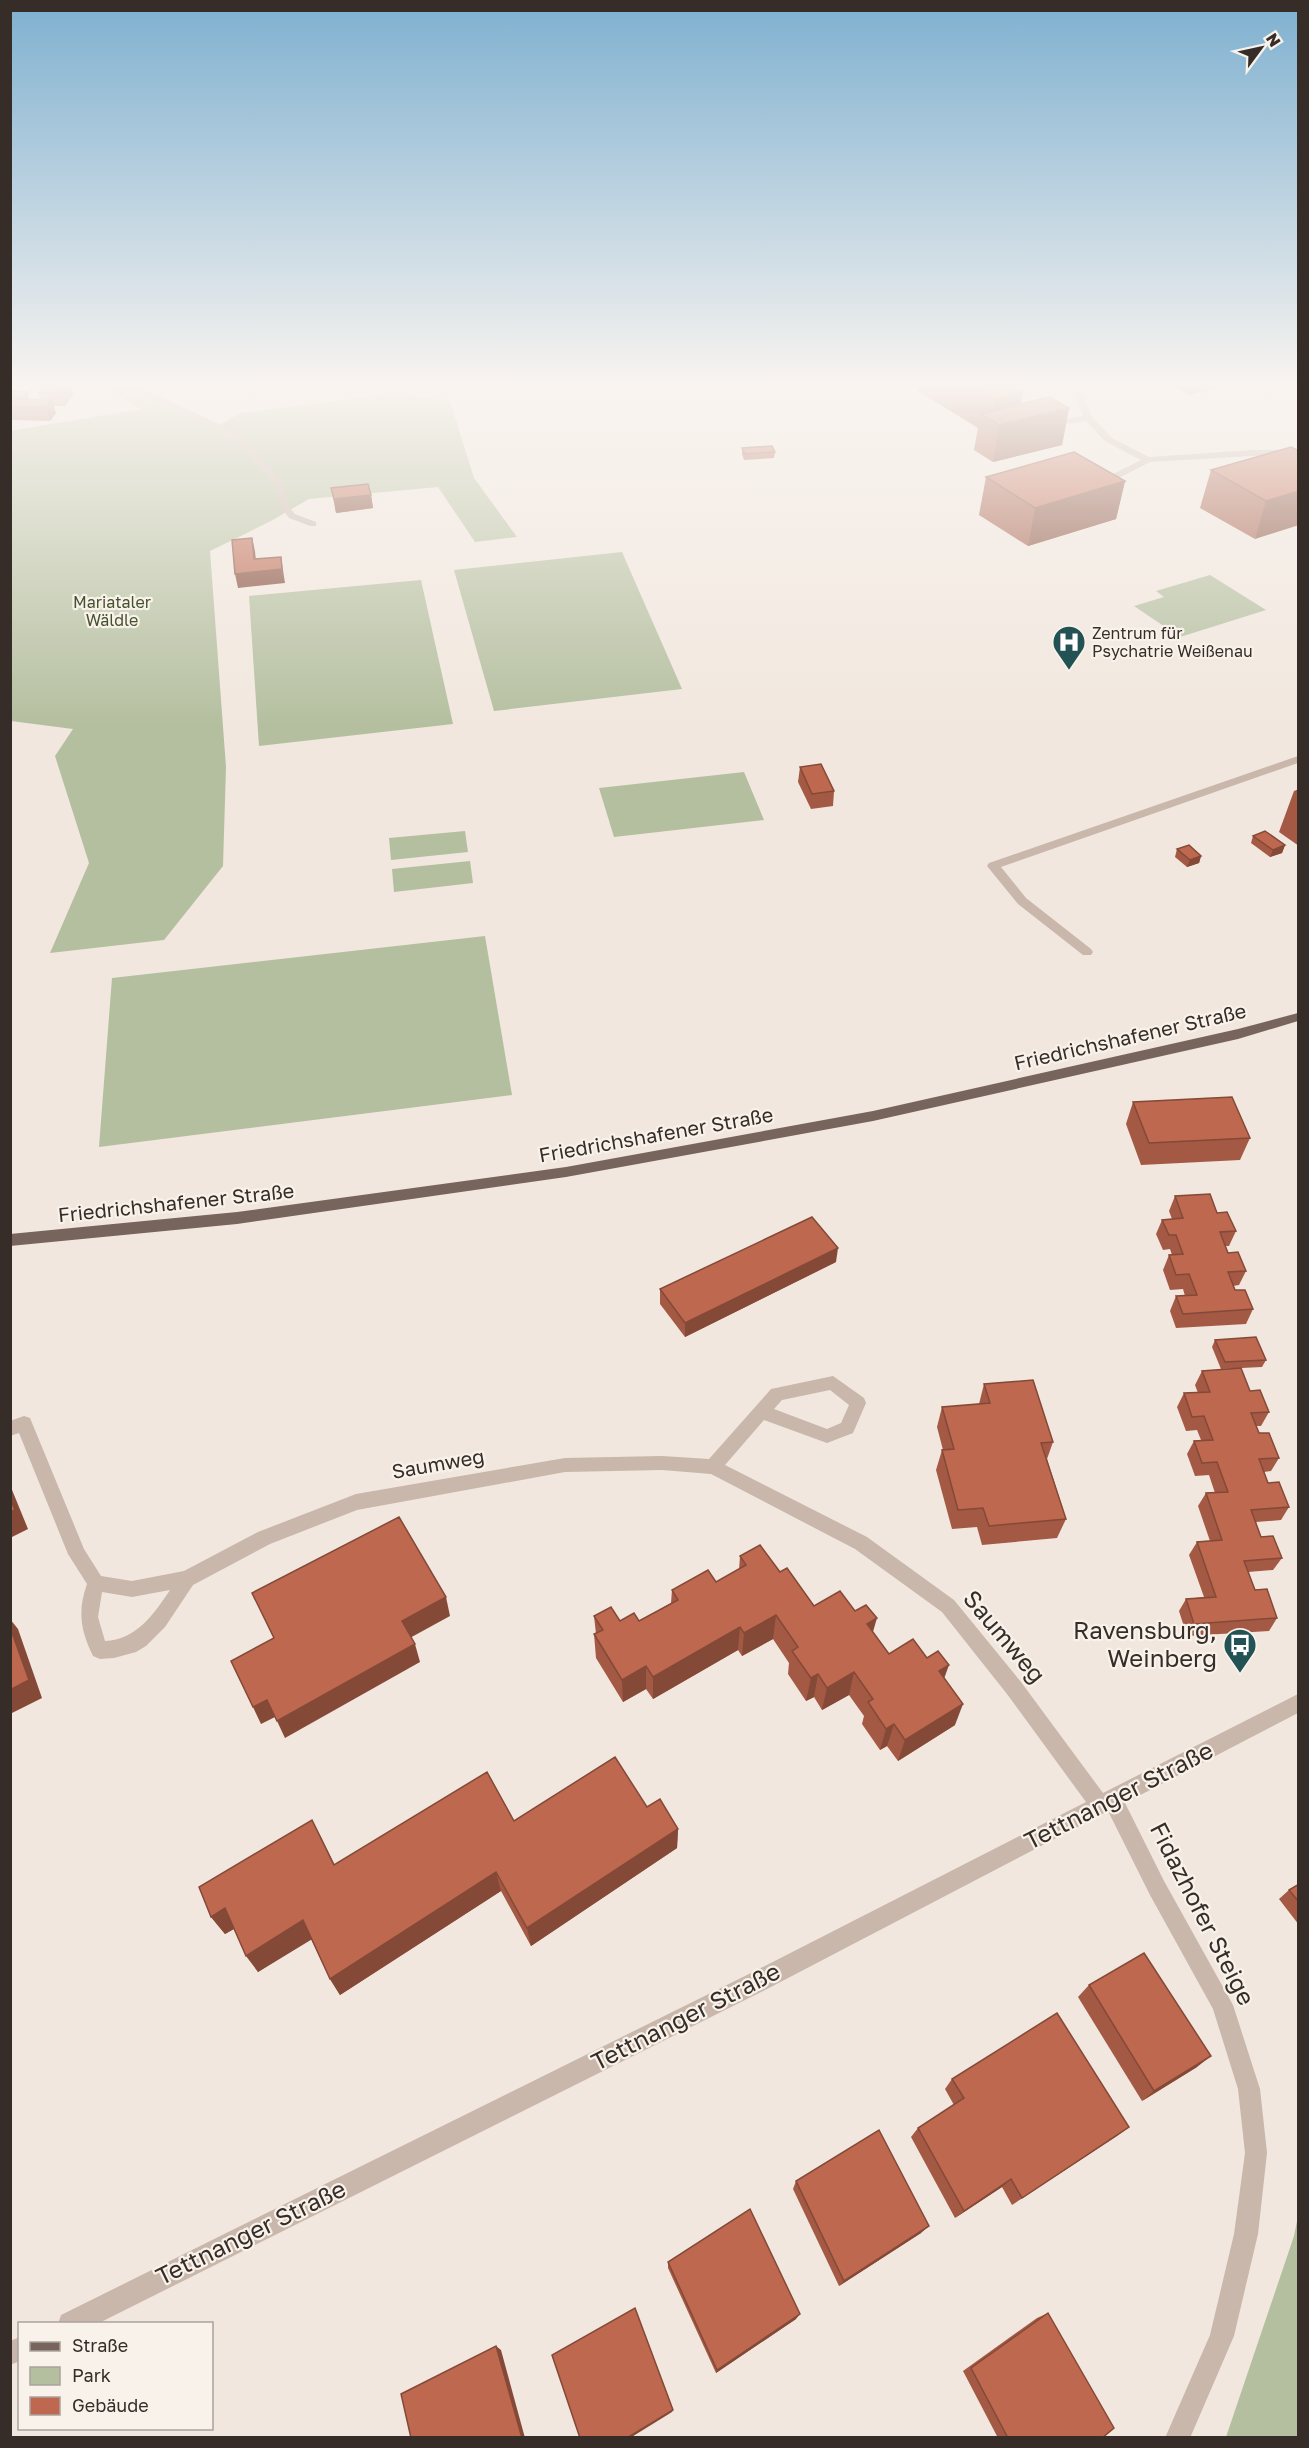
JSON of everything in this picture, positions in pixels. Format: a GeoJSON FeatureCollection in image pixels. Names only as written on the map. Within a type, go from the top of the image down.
{"type":"FeatureCollection","features":[{"type":"Feature","properties":{"kind":"main road","name":"Friedrichshafener Straße"},"geometry":{"type":"LineString","coordinates":[[10,1240],[237,1218],[566,1172],[873,1116],[1238,1034],[1299,1017]]}},
{"type":"Feature","properties":{"kind":"street"},"geometry":{"type":"LineString","coordinates":[[282,498],[285,507],[292,516],[313,524]]}},
{"type":"Feature","properties":{"kind":"street"},"geometry":{"type":"LineString","coordinates":[[1087,952],[1022,901],[993,866],[1299,759]]}},
{"type":"Feature","properties":{"kind":"street"},"geometry":{"type":"LineString","coordinates":[[713,1467],[761,1412],[777,1394],[833,1383],[858,1403],[847,1428],[827,1436],[761,1412]]}},
{"type":"Feature","properties":{"kind":"street"},"geometry":{"type":"LineString","coordinates":[[10,1429],[24,1423],[77,1554],[96,1583],[88,1605],[90,1631],[100,1650],[122,1649],[144,1636],[171,1607],[187,1580]]}},
{"type":"Feature","properties":{"kind":"street","name":"Saumweg"},"geometry":{"type":"LineString","coordinates":[[96,1583],[132,1589],[187,1580],[264,1538],[357,1502],[458,1482],[565,1465],[662,1463],[713,1467],[861,1543],[948,1606],[1072,1764],[1105,1801]]}},
{"type":"Feature","properties":{"kind":"street","name":"Tettnanger Straße"},"geometry":{"type":"LineString","coordinates":[[74,2322],[748,1986],[1299,1703]]}},
{"type":"Feature","properties":{"kind":"street","name":"Fidazhofer Steige"},"geometry":{"type":"LineString","coordinates":[[1105,1801],[1157,1888],[1222,2005],[1249,2089],[1256,2152],[1246,2234],[1222,2336],[1177,2438]]}},
{"type":"Feature","properties":{"kind":"green space","name":"Mariataler Wäldle"},"geometry":{"type":"Polygon","coordinates":[[[10,498],[317,498],[309,499],[271,521],[210,551],[226,767],[223,866],[164,940],[50,953],[89,863],[55,756],[73,729],[11,721],[10,498]]]}},
{"type":"Feature","properties":{"kind":"green space","name":"Mariataler Wäldle"},"geometry":{"type":"Polygon","coordinates":[[[446,498],[489,498],[517,537],[475,542],[446,498]]]}},
{"type":"Feature","properties":{"kind":"green space"},"geometry":{"type":"Polygon","coordinates":[[[622,552],[682,689],[494,711],[454,570],[622,552]]]}},
{"type":"Feature","properties":{"kind":"green space"},"geometry":{"type":"Polygon","coordinates":[[[1210,575],[1266,610],[1180,637],[1134,606],[1164,597],[1156,591],[1210,575]]]}},
{"type":"Feature","properties":{"kind":"green space"},"geometry":{"type":"Polygon","coordinates":[[[421,580],[453,724],[259,746],[249,596],[421,580]]]}},
{"type":"Feature","properties":{"kind":"green space"},"geometry":{"type":"Polygon","coordinates":[[[744,772],[764,820],[614,837],[599,788],[744,772]]]}},
{"type":"Feature","properties":{"kind":"green space"},"geometry":{"type":"Polygon","coordinates":[[[465,831],[468,852],[391,860],[389,838],[465,831]]]}},
{"type":"Feature","properties":{"kind":"green space"},"geometry":{"type":"Polygon","coordinates":[[[470,861],[473,883],[394,892],[392,869],[470,861]]]}},
{"type":"Feature","properties":{"kind":"green space"},"geometry":{"type":"Polygon","coordinates":[[[485,936],[512,1095],[99,1147],[112,978],[485,936]]]}},
{"type":"Feature","properties":{"kind":"green space"},"geometry":{"type":"Polygon","coordinates":[[[1298,2216],[1298,2437],[1226,2437],[1294,2236],[1298,2216]]]}},
{"type":"Feature","properties":{"kind":"building"},"geometry":{"type":"Polygon","coordinates":[[[1020,498],[1068,498],[1035,508],[1020,498]]]}},
{"type":"Feature","properties":{"kind":"building"},"geometry":{"type":"Polygon","coordinates":[[[252,538],[254,559],[281,557],[282,569],[235,574],[232,540],[252,538]]]}},
{"type":"Feature","properties":{"kind":"building"},"geometry":{"type":"Polygon","coordinates":[[[821,764],[834,791],[812,794],[800,767],[821,764]]]}},
{"type":"Feature","properties":{"kind":"building"},"geometry":{"type":"Polygon","coordinates":[[[1265,831],[1285,845],[1273,850],[1253,836],[1265,831]]]}},
{"type":"Feature","properties":{"kind":"building"},"geometry":{"type":"Polygon","coordinates":[[[1189,845],[1201,856],[1190,860],[1177,849],[1189,845]]]}},
{"type":"Feature","properties":{"kind":"building"},"geometry":{"type":"Polygon","coordinates":[[[1232,1097],[1250,1138],[1149,1143],[1133,1102],[1232,1097]]]}},
{"type":"Feature","properties":{"kind":"building"},"geometry":{"type":"Polygon","coordinates":[[[1210,1194],[1217,1213],[1227,1212],[1236,1231],[1220,1232],[1228,1253],[1238,1252],[1246,1271],[1228,1272],[1235,1290],[1245,1290],[1253,1309],[1183,1314],[1176,1296],[1197,1295],[1189,1274],[1176,1275],[1169,1255],[1183,1254],[1176,1235],[1169,1235],[1162,1220],[1183,1218],[1175,1196],[1210,1194]]]}},
{"type":"Feature","properties":{"kind":"building"},"geometry":{"type":"Polygon","coordinates":[[[812,1217],[838,1248],[685,1323],[660,1289],[812,1217]]]}},
{"type":"Feature","properties":{"kind":"building"},"geometry":{"type":"Polygon","coordinates":[[[1256,1337],[1266,1360],[1225,1362],[1215,1340],[1256,1337]]]}},
{"type":"Feature","properties":{"kind":"building"},"geometry":{"type":"Polygon","coordinates":[[[1241,1368],[1250,1391],[1260,1390],[1269,1412],[1251,1413],[1259,1433],[1269,1433],[1279,1458],[1259,1459],[1268,1483],[1279,1482],[1289,1507],[1251,1510],[1261,1537],[1273,1536],[1282,1558],[1244,1561],[1255,1590],[1267,1589],[1277,1618],[1194,1624],[1186,1599],[1216,1597],[1197,1542],[1222,1540],[1206,1493],[1228,1492],[1217,1462],[1202,1463],[1194,1441],[1213,1440],[1204,1416],[1192,1417],[1184,1393],[1210,1392],[1202,1371],[1241,1368]]]}},
{"type":"Feature","properties":{"kind":"building"},"geometry":{"type":"Polygon","coordinates":[[[1033,1380],[1053,1442],[1041,1443],[1066,1519],[989,1526],[983,1508],[958,1510],[942,1450],[954,1449],[942,1407],[990,1403],[984,1384],[1033,1380]]]}},
{"type":"Feature","properties":{"kind":"building"},"geometry":{"type":"Polygon","coordinates":[[[10,1498],[15,1510],[10,1512],[10,1498]]]}},
{"type":"Feature","properties":{"kind":"building"},"geometry":{"type":"Polygon","coordinates":[[[399,1517],[446,1597],[402,1621],[415,1644],[277,1721],[267,1700],[253,1707],[231,1661],[274,1638],[252,1593],[399,1517]]]}},
{"type":"Feature","properties":{"kind":"building"},"geometry":{"type":"Polygon","coordinates":[[[760,1545],[780,1572],[787,1568],[814,1606],[840,1591],[855,1611],[866,1605],[877,1618],[867,1624],[889,1654],[913,1639],[927,1658],[938,1651],[949,1665],[939,1671],[963,1704],[905,1740],[894,1724],[886,1729],[868,1702],[873,1699],[854,1672],[827,1688],[818,1674],[811,1678],[792,1651],[798,1647],[776,1615],[744,1633],[740,1627],[653,1677],[646,1666],[622,1680],[594,1634],[603,1630],[594,1616],[611,1607],[620,1621],[634,1613],[639,1621],[678,1600],[672,1590],[708,1570],[716,1582],[746,1565],[740,1556],[760,1545]]]}},
{"type":"Feature","properties":{"kind":"building"},"geometry":{"type":"Polygon","coordinates":[[[10,1627],[29,1680],[10,1690],[10,1627]]]}},
{"type":"Feature","properties":{"kind":"building"},"geometry":{"type":"Polygon","coordinates":[[[615,1757],[647,1807],[660,1799],[678,1829],[527,1928],[496,1872],[330,1979],[303,1920],[246,1956],[225,1908],[211,1917],[199,1887],[312,1820],[334,1865],[487,1772],[514,1821],[615,1757]]]}},
{"type":"Feature","properties":{"kind":"building"},"geometry":{"type":"Polygon","coordinates":[[[1299,1884],[1299,1902],[1289,1890],[1299,1884]]]}},
{"type":"Feature","properties":{"kind":"building"},"geometry":{"type":"Polygon","coordinates":[[[1144,1953],[1211,2056],[1154,2091],[1089,1985],[1144,1953]]]}},
{"type":"Feature","properties":{"kind":"building"},"geometry":{"type":"Polygon","coordinates":[[[1057,2013],[1129,2127],[1022,2198],[1011,2179],[964,2211],[918,2128],[964,2098],[952,2079],[1057,2013]]]}},
{"type":"Feature","properties":{"kind":"building"},"geometry":{"type":"Polygon","coordinates":[[[879,2130],[929,2226],[844,2281],[796,2181],[879,2130]]]}},
{"type":"Feature","properties":{"kind":"building"},"geometry":{"type":"Polygon","coordinates":[[[750,2209],[800,2314],[717,2370],[668,2262],[750,2209]]]}},
{"type":"Feature","properties":{"kind":"building"},"geometry":{"type":"Polygon","coordinates":[[[635,2308],[673,2410],[627,2438],[580,2438],[552,2355],[635,2308]]]}},
{"type":"Feature","properties":{"kind":"building"},"geometry":{"type":"Polygon","coordinates":[[[1048,2313],[1114,2428],[1102,2438],[1008,2438],[971,2368],[1048,2313]]]}},
{"type":"Feature","properties":{"kind":"building"},"geometry":{"type":"Polygon","coordinates":[[[496,2346],[522,2438],[411,2438],[401,2394],[496,2346]]]}},
{"type":"Feature","properties":{"kind":"place","name":"Zentrum für Psychatrie Weißenau"},"geometry":{"type":"Point","coordinates":[1069,671]}},
{"type":"Feature","properties":{"kind":"place","name":"Ravensburg, Weinberg"},"geometry":{"type":"Point","coordinates":[1240,1674]}}]}
